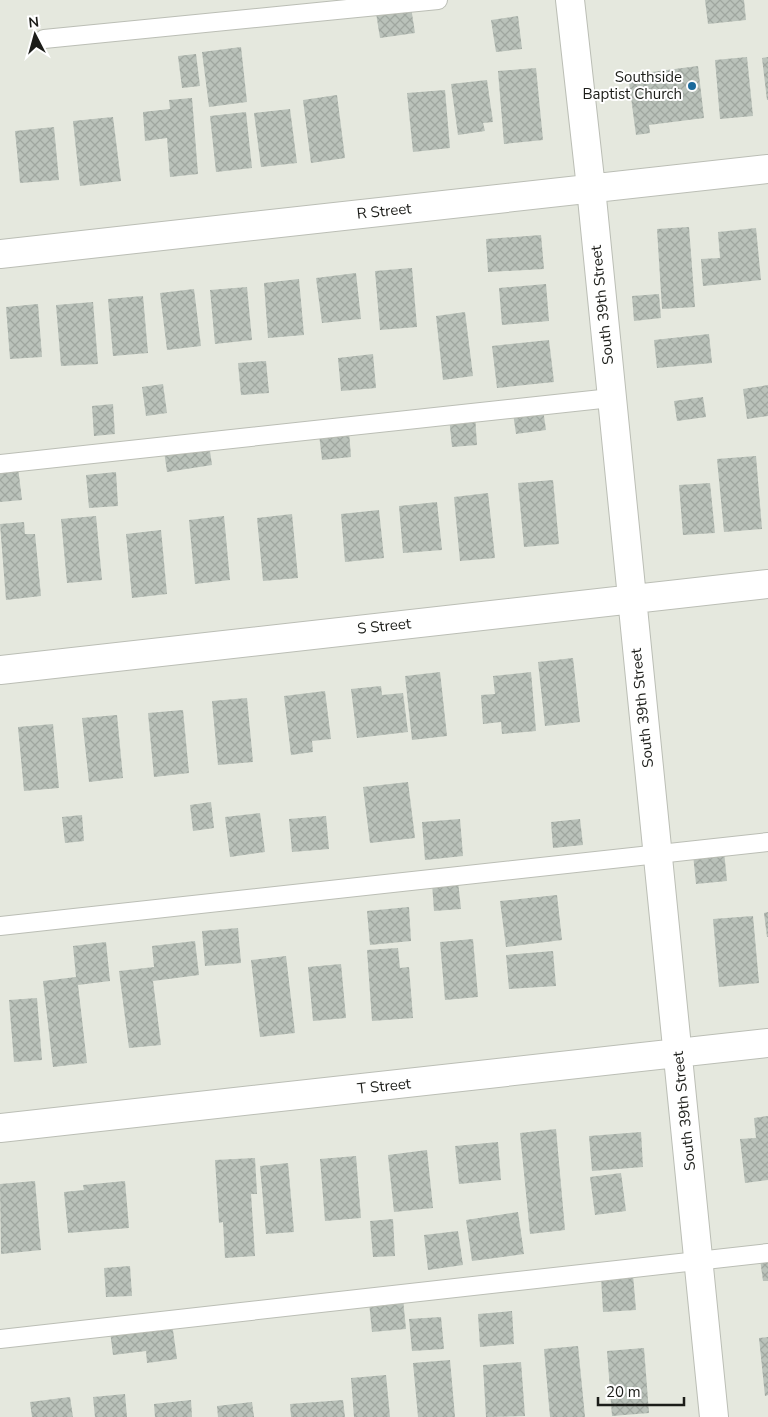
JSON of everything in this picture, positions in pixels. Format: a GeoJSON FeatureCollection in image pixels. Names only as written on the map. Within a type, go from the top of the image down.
{"type":"FeatureCollection","features":[{"type":"Feature","properties":{"kind":"street","name":"South 39th Street"},"geometry":{"type":"LineString","coordinates":[[570,0],[591,188],[714,1417]]}},
{"type":"Feature","properties":{"kind":"street","name":"R Street"},"geometry":{"type":"LineString","coordinates":[[0,254],[768,169]]}},
{"type":"Feature","properties":{"kind":"street","name":"S Street"},"geometry":{"type":"LineString","coordinates":[[0,670],[768,584]]}},
{"type":"Feature","properties":{"kind":"street","name":"T Street"},"geometry":{"type":"LineString","coordinates":[[0,1128],[768,1043]]}},
{"type":"Feature","properties":{"kind":"lane"},"geometry":{"type":"LineString","coordinates":[[44,39],[438,0]]}},
{"type":"Feature","properties":{"kind":"lane"},"geometry":{"type":"LineString","coordinates":[[0,464],[611,398]]}},
{"type":"Feature","properties":{"kind":"lane"},"geometry":{"type":"LineString","coordinates":[[0,926],[768,842]]}},
{"type":"Feature","properties":{"kind":"lane"},"geometry":{"type":"LineString","coordinates":[[0,1339],[768,1253]]}},
{"type":"Feature","properties":{"kind":"building"},"geometry":{"type":"Polygon","coordinates":[[[705,0],[744,0],[746,20],[708,24],[705,0]]]}},
{"type":"Feature","properties":{"kind":"building"},"geometry":{"type":"Polygon","coordinates":[[[411,7],[415,33],[380,38],[376,13],[411,7]]]}},
{"type":"Feature","properties":{"kind":"building"},"geometry":{"type":"Polygon","coordinates":[[[518,16],[522,49],[496,52],[491,20],[518,16]]]}},
{"type":"Feature","properties":{"kind":"building"},"geometry":{"type":"Polygon","coordinates":[[[241,47],[247,102],[209,107],[202,52],[241,47]]]}},
{"type":"Feature","properties":{"kind":"building"},"geometry":{"type":"Polygon","coordinates":[[[196,54],[200,86],[182,88],[178,56],[196,54]]]}},
{"type":"Feature","properties":{"kind":"building"},"geometry":{"type":"Polygon","coordinates":[[[747,57],[753,116],[720,119],[715,60],[747,57]]]}},
{"type":"Feature","properties":{"kind":"building"},"geometry":{"type":"Polygon","coordinates":[[[768,57],[768,100],[767,100],[762,58],[768,57]]]}},
{"type":"Feature","properties":{"kind":"building"},"geometry":{"type":"Polygon","coordinates":[[[698,66],[704,118],[649,125],[650,133],[636,135],[628,75],[698,66]]]}},
{"type":"Feature","properties":{"kind":"building"},"geometry":{"type":"Polygon","coordinates":[[[536,68],[543,140],[504,144],[498,71],[536,68]]]}},
{"type":"Feature","properties":{"kind":"building"},"geometry":{"type":"Polygon","coordinates":[[[487,80],[493,122],[483,123],[485,131],[458,135],[451,84],[487,80]]]}},
{"type":"Feature","properties":{"kind":"building"},"geometry":{"type":"Polygon","coordinates":[[[445,90],[450,148],[413,152],[407,93],[445,90]]]}},
{"type":"Feature","properties":{"kind":"building"},"geometry":{"type":"Polygon","coordinates":[[[337,95],[345,158],[311,163],[303,100],[337,95]]]}},
{"type":"Feature","properties":{"kind":"building"},"geometry":{"type":"Polygon","coordinates":[[[192,98],[198,174],[170,177],[167,138],[145,141],[143,112],[170,109],[169,100],[192,98]]]}},
{"type":"Feature","properties":{"kind":"building"},"geometry":{"type":"Polygon","coordinates":[[[290,109],[297,163],[261,167],[254,113],[290,109]]]}},
{"type":"Feature","properties":{"kind":"building"},"geometry":{"type":"Polygon","coordinates":[[[246,112],[252,168],[216,172],[210,116],[246,112]]]}},
{"type":"Feature","properties":{"kind":"building"},"geometry":{"type":"Polygon","coordinates":[[[113,117],[121,181],[80,186],[73,121],[113,117]]]}},
{"type":"Feature","properties":{"kind":"building"},"geometry":{"type":"Polygon","coordinates":[[[54,127],[59,180],[20,183],[15,131],[54,127]]]}},
{"type":"Feature","properties":{"kind":"building"},"geometry":{"type":"Polygon","coordinates":[[[689,227],[695,307],[662,309],[657,229],[689,227]]]}},
{"type":"Feature","properties":{"kind":"building"},"geometry":{"type":"Polygon","coordinates":[[[756,228],[761,280],[703,286],[701,259],[720,258],[718,232],[756,228]]]}},
{"type":"Feature","properties":{"kind":"building"},"geometry":{"type":"Polygon","coordinates":[[[541,235],[544,269],[488,272],[486,239],[541,235]]]}},
{"type":"Feature","properties":{"kind":"building"},"geometry":{"type":"Polygon","coordinates":[[[412,268],[417,327],[380,330],[375,271],[412,268]]]}},
{"type":"Feature","properties":{"kind":"building"},"geometry":{"type":"Polygon","coordinates":[[[356,273],[361,319],[322,323],[316,278],[356,273]]]}},
{"type":"Feature","properties":{"kind":"building"},"geometry":{"type":"Polygon","coordinates":[[[299,279],[304,335],[268,338],[264,283],[299,279]]]}},
{"type":"Feature","properties":{"kind":"building"},"geometry":{"type":"Polygon","coordinates":[[[546,284],[549,321],[502,325],[499,288],[546,284]]]}},
{"type":"Feature","properties":{"kind":"building"},"geometry":{"type":"Polygon","coordinates":[[[247,287],[252,340],[215,344],[210,290],[247,287]]]}},
{"type":"Feature","properties":{"kind":"building"},"geometry":{"type":"Polygon","coordinates":[[[194,289],[201,346],[167,350],[160,293],[194,289]]]}},
{"type":"Feature","properties":{"kind":"building"},"geometry":{"type":"Polygon","coordinates":[[[659,294],[661,318],[634,321],[632,296],[659,294]]]}},
{"type":"Feature","properties":{"kind":"building"},"geometry":{"type":"Polygon","coordinates":[[[143,296],[148,353],[113,356],[108,299],[143,296]]]}},
{"type":"Feature","properties":{"kind":"building"},"geometry":{"type":"Polygon","coordinates":[[[93,302],[98,364],[61,366],[56,305],[93,302]]]}},
{"type":"Feature","properties":{"kind":"building"},"geometry":{"type":"Polygon","coordinates":[[[38,304],[42,357],[10,359],[6,307],[38,304]]]}},
{"type":"Feature","properties":{"kind":"building"},"geometry":{"type":"Polygon","coordinates":[[[465,312],[473,376],[443,380],[436,316],[465,312]]]}},
{"type":"Feature","properties":{"kind":"building"},"geometry":{"type":"Polygon","coordinates":[[[709,334],[712,363],[657,368],[654,340],[709,334]]]}},
{"type":"Feature","properties":{"kind":"building"},"geometry":{"type":"Polygon","coordinates":[[[549,340],[554,382],[497,388],[492,346],[549,340]]]}},
{"type":"Feature","properties":{"kind":"building"},"geometry":{"type":"Polygon","coordinates":[[[373,354],[376,388],[341,391],[338,358],[373,354]]]}},
{"type":"Feature","properties":{"kind":"building"},"geometry":{"type":"Polygon","coordinates":[[[266,361],[269,393],[241,395],[238,363],[266,361]]]}},
{"type":"Feature","properties":{"kind":"building"},"geometry":{"type":"Polygon","coordinates":[[[163,384],[167,413],[146,416],[142,387],[163,384]]]}},
{"type":"Feature","properties":{"kind":"building"},"geometry":{"type":"Polygon","coordinates":[[[768,385],[768,416],[747,419],[743,389],[768,385]]]}},
{"type":"Feature","properties":{"kind":"building"},"geometry":{"type":"Polygon","coordinates":[[[703,397],[706,417],[677,421],[674,401],[703,397]]]}},
{"type":"Feature","properties":{"kind":"building"},"geometry":{"type":"Polygon","coordinates":[[[113,404],[115,434],[94,436],[92,406],[113,404]]]}},
{"type":"Feature","properties":{"kind":"building"},"geometry":{"type":"Polygon","coordinates":[[[543,409],[546,430],[516,434],[513,413],[543,409]]]}},
{"type":"Feature","properties":{"kind":"building"},"geometry":{"type":"Polygon","coordinates":[[[475,415],[477,445],[452,447],[449,417],[475,415]]]}},
{"type":"Feature","properties":{"kind":"building"},"geometry":{"type":"Polygon","coordinates":[[[349,431],[351,457],[322,460],[319,434],[349,431]]]}},
{"type":"Feature","properties":{"kind":"building"},"geometry":{"type":"Polygon","coordinates":[[[209,444],[212,465],[167,472],[164,451],[209,444]]]}},
{"type":"Feature","properties":{"kind":"building"},"geometry":{"type":"Polygon","coordinates":[[[756,456],[762,529],[724,532],[717,459],[756,456]]]}},
{"type":"Feature","properties":{"kind":"building"},"geometry":{"type":"Polygon","coordinates":[[[18,467],[22,500],[0,502],[0,468],[18,467]]]}},
{"type":"Feature","properties":{"kind":"building"},"geometry":{"type":"Polygon","coordinates":[[[116,472],[118,506],[89,508],[86,475],[116,472]]]}},
{"type":"Feature","properties":{"kind":"building"},"geometry":{"type":"Polygon","coordinates":[[[553,480],[559,544],[524,547],[518,483],[553,480]]]}},
{"type":"Feature","properties":{"kind":"building"},"geometry":{"type":"Polygon","coordinates":[[[710,483],[715,533],[683,535],[679,485],[710,483]]]}},
{"type":"Feature","properties":{"kind":"building"},"geometry":{"type":"Polygon","coordinates":[[[488,493],[495,558],[460,561],[454,497],[488,493]]]}},
{"type":"Feature","properties":{"kind":"building"},"geometry":{"type":"Polygon","coordinates":[[[437,502],[442,550],[403,553],[399,506],[437,502]]]}},
{"type":"Feature","properties":{"kind":"building"},"geometry":{"type":"Polygon","coordinates":[[[379,510],[384,558],[345,562],[341,514],[379,510]]]}},
{"type":"Feature","properties":{"kind":"building"},"geometry":{"type":"Polygon","coordinates":[[[292,514],[298,578],[263,581],[257,518],[292,514]]]}},
{"type":"Feature","properties":{"kind":"building"},"geometry":{"type":"Polygon","coordinates":[[[96,516],[102,580],[67,583],[61,519],[96,516]]]}},
{"type":"Feature","properties":{"kind":"building"},"geometry":{"type":"Polygon","coordinates":[[[224,516],[230,580],[195,584],[189,520],[224,516]]]}},
{"type":"Feature","properties":{"kind":"building"},"geometry":{"type":"Polygon","coordinates":[[[24,522],[25,534],[35,534],[41,596],[6,600],[0,524],[24,522]]]}},
{"type":"Feature","properties":{"kind":"building"},"geometry":{"type":"Polygon","coordinates":[[[161,530],[167,594],[132,598],[126,534],[161,530]]]}},
{"type":"Feature","properties":{"kind":"building"},"geometry":{"type":"Polygon","coordinates":[[[573,658],[580,722],[545,726],[538,662],[573,658]]]}},
{"type":"Feature","properties":{"kind":"building"},"geometry":{"type":"Polygon","coordinates":[[[440,672],[447,736],[412,740],[405,676],[440,672]]]}},
{"type":"Feature","properties":{"kind":"building"},"geometry":{"type":"Polygon","coordinates":[[[531,672],[536,731],[502,734],[501,722],[483,724],[481,695],[495,694],[493,676],[531,672]]]}},
{"type":"Feature","properties":{"kind":"building"},"geometry":{"type":"Polygon","coordinates":[[[381,686],[382,695],[403,693],[408,732],[357,738],[351,689],[381,686]]]}},
{"type":"Feature","properties":{"kind":"building"},"geometry":{"type":"Polygon","coordinates":[[[325,691],[331,739],[312,741],[313,752],[291,755],[284,696],[325,691]]]}},
{"type":"Feature","properties":{"kind":"building"},"geometry":{"type":"Polygon","coordinates":[[[247,698],[253,762],[218,765],[212,701],[247,698]]]}},
{"type":"Feature","properties":{"kind":"building"},"geometry":{"type":"Polygon","coordinates":[[[183,710],[189,773],[154,777],[148,713],[183,710]]]}},
{"type":"Feature","properties":{"kind":"building"},"geometry":{"type":"Polygon","coordinates":[[[117,715],[123,778],[89,782],[82,718],[117,715]]]}},
{"type":"Feature","properties":{"kind":"building"},"geometry":{"type":"Polygon","coordinates":[[[53,724],[59,788],[24,791],[18,727],[53,724]]]}},
{"type":"Feature","properties":{"kind":"building"},"geometry":{"type":"Polygon","coordinates":[[[408,782],[415,838],[370,843],[363,787],[408,782]]]}},
{"type":"Feature","properties":{"kind":"building"},"geometry":{"type":"Polygon","coordinates":[[[211,802],[214,828],[193,831],[190,805],[211,802]]]}},
{"type":"Feature","properties":{"kind":"building"},"geometry":{"type":"Polygon","coordinates":[[[260,813],[265,852],[230,857],[225,817],[260,813]]]}},
{"type":"Feature","properties":{"kind":"building"},"geometry":{"type":"Polygon","coordinates":[[[82,815],[84,841],[65,843],[62,817],[82,815]]]}},
{"type":"Feature","properties":{"kind":"building"},"geometry":{"type":"Polygon","coordinates":[[[326,816],[329,849],[292,852],[289,819],[326,816]]]}},
{"type":"Feature","properties":{"kind":"building"},"geometry":{"type":"Polygon","coordinates":[[[460,819],[463,856],[425,860],[422,822],[460,819]]]}},
{"type":"Feature","properties":{"kind":"building"},"geometry":{"type":"Polygon","coordinates":[[[580,819],[583,845],[553,848],[551,822],[580,819]]]}},
{"type":"Feature","properties":{"kind":"building"},"geometry":{"type":"Polygon","coordinates":[[[724,851],[727,881],[696,884],[693,854],[724,851]]]}},
{"type":"Feature","properties":{"kind":"building"},"geometry":{"type":"Polygon","coordinates":[[[458,881],[461,909],[434,911],[432,883],[458,881]]]}},
{"type":"Feature","properties":{"kind":"building"},"geometry":{"type":"Polygon","coordinates":[[[557,895],[562,940],[506,947],[500,901],[557,895]]]}},
{"type":"Feature","properties":{"kind":"building"},"geometry":{"type":"Polygon","coordinates":[[[409,907],[411,941],[370,945],[367,911],[409,907]]]}},
{"type":"Feature","properties":{"kind":"building"},"geometry":{"type":"Polygon","coordinates":[[[768,912],[768,937],[767,937],[764,913],[768,912]]]}},
{"type":"Feature","properties":{"kind":"building"},"geometry":{"type":"Polygon","coordinates":[[[753,916],[759,983],[719,987],[713,919],[753,916]]]}},
{"type":"Feature","properties":{"kind":"building"},"geometry":{"type":"Polygon","coordinates":[[[238,928],[241,963],[205,966],[202,931],[238,928]]]}},
{"type":"Feature","properties":{"kind":"building"},"geometry":{"type":"Polygon","coordinates":[[[473,939],[478,997],[445,1000],[440,942],[473,939]]]}},
{"type":"Feature","properties":{"kind":"building"},"geometry":{"type":"Polygon","coordinates":[[[195,941],[199,975],[153,981],[161,1045],[129,1048],[119,971],[154,967],[152,946],[195,941]]]}},
{"type":"Feature","properties":{"kind":"building"},"geometry":{"type":"Polygon","coordinates":[[[106,942],[110,981],[78,985],[87,1063],[53,1067],[43,981],[76,977],[73,946],[106,942]]]}},
{"type":"Feature","properties":{"kind":"building"},"geometry":{"type":"Polygon","coordinates":[[[398,948],[400,968],[409,967],[413,1018],[372,1021],[367,950],[398,948]]]}},
{"type":"Feature","properties":{"kind":"building"},"geometry":{"type":"Polygon","coordinates":[[[553,951],[556,986],[509,989],[506,955],[553,951]]]}},
{"type":"Feature","properties":{"kind":"building"},"geometry":{"type":"Polygon","coordinates":[[[286,956],[295,1033],[260,1037],[251,960],[286,956]]]}},
{"type":"Feature","properties":{"kind":"building"},"geometry":{"type":"Polygon","coordinates":[[[341,964],[346,1018],[313,1021],[308,967],[341,964]]]}},
{"type":"Feature","properties":{"kind":"building"},"geometry":{"type":"Polygon","coordinates":[[[37,998],[42,1060],[14,1062],[9,1000],[37,998]]]}},
{"type":"Feature","properties":{"kind":"building"},"geometry":{"type":"Polygon","coordinates":[[[768,1116],[768,1180],[745,1183],[740,1139],[756,1138],[754,1118],[768,1116]]]}},
{"type":"Feature","properties":{"kind":"building"},"geometry":{"type":"Polygon","coordinates":[[[556,1129],[565,1230],[530,1234],[520,1133],[556,1129]]]}},
{"type":"Feature","properties":{"kind":"building"},"geometry":{"type":"Polygon","coordinates":[[[641,1132],[643,1167],[592,1171],[589,1136],[641,1132]]]}},
{"type":"Feature","properties":{"kind":"building"},"geometry":{"type":"Polygon","coordinates":[[[498,1142],[501,1180],[459,1184],[455,1146],[498,1142]]]}},
{"type":"Feature","properties":{"kind":"building"},"geometry":{"type":"Polygon","coordinates":[[[427,1150],[433,1208],[394,1212],[388,1155],[427,1150]]]}},
{"type":"Feature","properties":{"kind":"building"},"geometry":{"type":"Polygon","coordinates":[[[356,1156],[361,1218],[325,1221],[320,1159],[356,1156]]]}},
{"type":"Feature","properties":{"kind":"building"},"geometry":{"type":"Polygon","coordinates":[[[255,1158],[257,1194],[251,1194],[255,1256],[225,1258],[223,1222],[219,1223],[215,1160],[255,1158]]]}},
{"type":"Feature","properties":{"kind":"building"},"geometry":{"type":"Polygon","coordinates":[[[288,1163],[294,1232],[266,1234],[260,1166],[288,1163]]]}},
{"type":"Feature","properties":{"kind":"building"},"geometry":{"type":"Polygon","coordinates":[[[621,1173],[626,1211],[595,1215],[590,1177],[621,1173]]]}},
{"type":"Feature","properties":{"kind":"building"},"geometry":{"type":"Polygon","coordinates":[[[35,1181],[41,1250],[1,1254],[0,1184],[35,1181]]]}},
{"type":"Feature","properties":{"kind":"building"},"geometry":{"type":"Polygon","coordinates":[[[125,1181],[129,1228],[68,1233],[64,1192],[84,1190],[83,1185],[125,1181]]]}},
{"type":"Feature","properties":{"kind":"building"},"geometry":{"type":"Polygon","coordinates":[[[518,1212],[524,1254],[472,1261],[466,1220],[518,1212]]]}},
{"type":"Feature","properties":{"kind":"building"},"geometry":{"type":"Polygon","coordinates":[[[393,1219],[395,1256],[373,1257],[370,1221],[393,1219]]]}},
{"type":"Feature","properties":{"kind":"building"},"geometry":{"type":"Polygon","coordinates":[[[458,1231],[463,1265],[428,1270],[424,1235],[458,1231]]]}},
{"type":"Feature","properties":{"kind":"building"},"geometry":{"type":"Polygon","coordinates":[[[768,1258],[768,1281],[763,1281],[760,1259],[768,1258]]]}},
{"type":"Feature","properties":{"kind":"building"},"geometry":{"type":"Polygon","coordinates":[[[130,1266],[132,1296],[106,1297],[104,1268],[130,1266]]]}},
{"type":"Feature","properties":{"kind":"building"},"geometry":{"type":"Polygon","coordinates":[[[633,1275],[636,1310],[603,1312],[601,1277],[633,1275]]]}},
{"type":"Feature","properties":{"kind":"building"},"geometry":{"type":"Polygon","coordinates":[[[403,1299],[406,1329],[372,1332],[369,1302],[403,1299]]]}},
{"type":"Feature","properties":{"kind":"building"},"geometry":{"type":"Polygon","coordinates":[[[512,1311],[514,1344],[480,1347],[478,1314],[512,1311]]]}},
{"type":"Feature","properties":{"kind":"building"},"geometry":{"type":"Polygon","coordinates":[[[441,1317],[444,1349],[412,1351],[409,1319],[441,1317]]]}},
{"type":"Feature","properties":{"kind":"building"},"geometry":{"type":"Polygon","coordinates":[[[172,1323],[177,1359],[147,1363],[146,1351],[113,1355],[110,1331],[172,1323]]]}},
{"type":"Feature","properties":{"kind":"building"},"geometry":{"type":"Polygon","coordinates":[[[768,1337],[768,1395],[765,1396],[759,1338],[768,1337]]]}},
{"type":"Feature","properties":{"kind":"building"},"geometry":{"type":"Polygon","coordinates":[[[578,1346],[585,1417],[550,1417],[544,1349],[578,1346]]]}},
{"type":"Feature","properties":{"kind":"building"},"geometry":{"type":"Polygon","coordinates":[[[644,1348],[649,1413],[612,1416],[607,1351],[644,1348]]]}},
{"type":"Feature","properties":{"kind":"building"},"geometry":{"type":"Polygon","coordinates":[[[450,1360],[455,1417],[418,1417],[413,1363],[450,1360]]]}},
{"type":"Feature","properties":{"kind":"building"},"geometry":{"type":"Polygon","coordinates":[[[521,1362],[525,1416],[486,1417],[483,1365],[521,1362]]]}},
{"type":"Feature","properties":{"kind":"building"},"geometry":{"type":"Polygon","coordinates":[[[386,1375],[390,1417],[354,1417],[351,1378],[386,1375]]]}},
{"type":"Feature","properties":{"kind":"building"},"geometry":{"type":"Polygon","coordinates":[[[125,1394],[127,1417],[95,1417],[93,1397],[125,1394]]]}},
{"type":"Feature","properties":{"kind":"building"},"geometry":{"type":"Polygon","coordinates":[[[70,1397],[73,1417],[32,1417],[30,1402],[70,1397]]]}},
{"type":"Feature","properties":{"kind":"building"},"geometry":{"type":"Polygon","coordinates":[[[191,1400],[192,1417],[155,1417],[154,1404],[191,1400]]]}},
{"type":"Feature","properties":{"kind":"building"},"geometry":{"type":"Polygon","coordinates":[[[343,1400],[345,1417],[291,1417],[290,1404],[343,1400]]]}},
{"type":"Feature","properties":{"kind":"building"},"geometry":{"type":"Polygon","coordinates":[[[252,1402],[254,1417],[218,1417],[217,1406],[252,1402]]]}},
{"type":"Feature","properties":{"kind":"place","name":"Southside Baptist Church"},"geometry":{"type":"Point","coordinates":[692,86]}}]}
